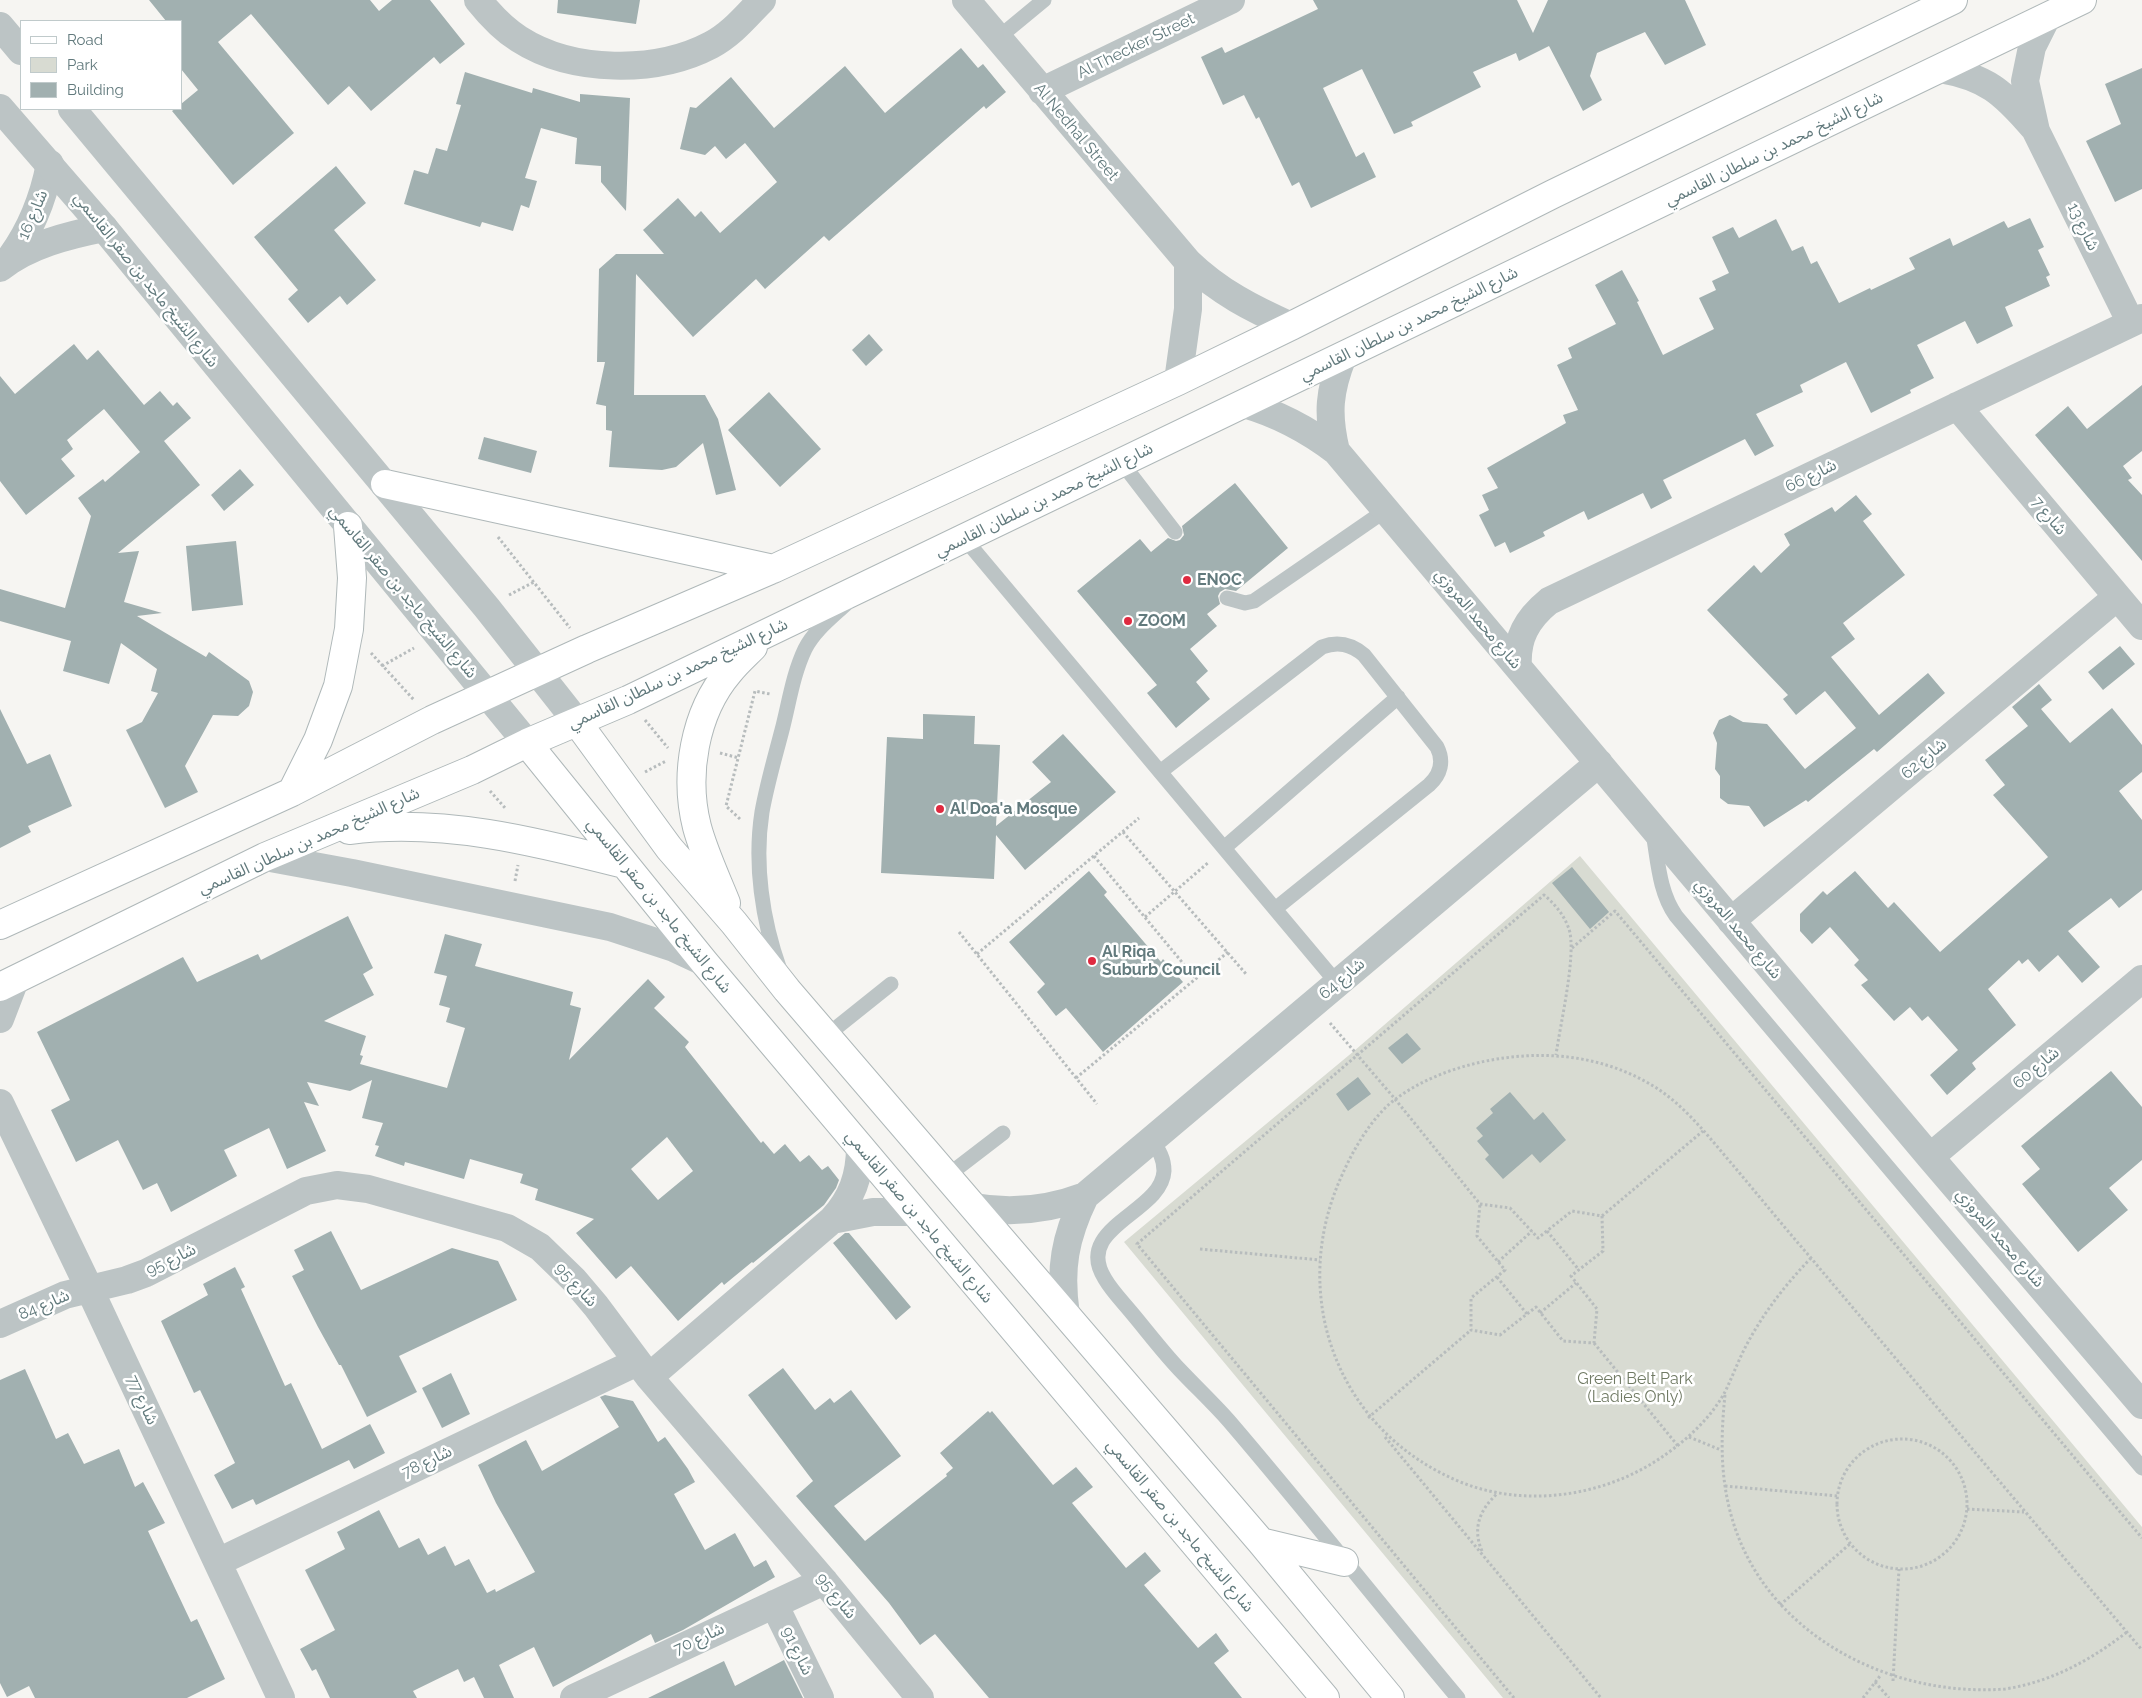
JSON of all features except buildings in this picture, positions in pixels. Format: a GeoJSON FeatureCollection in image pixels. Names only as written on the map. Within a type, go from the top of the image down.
{"type":"FeatureCollection","features":[{"type":"Feature","properties":{"kind":"main road"},"geometry":{"type":"LineString","coordinates":[[0,925],[292,792],[432,720],[587,649],[773,569],[1178,381],[1553,194],[1953,0]]}},
{"type":"Feature","properties":{"kind":"main road","name":"شارع الشيخ محمد بن سلطان القاسمي"},"geometry":{"type":"LineString","coordinates":[[7,983],[265,857],[472,770],[528,743],[628,700],[2082,0]]}},
{"type":"Feature","properties":{"kind":"main road"},"geometry":{"type":"LineString","coordinates":[[386,484],[773,569]]}},
{"type":"Feature","properties":{"kind":"main road"},"geometry":{"type":"LineString","coordinates":[[292,792],[318,740],[338,686],[349,629],[352,578],[348,526]]}},
{"type":"Feature","properties":{"kind":"main road"},"geometry":{"type":"LineString","coordinates":[[734,923],[697,827],[692,801],[695,746],[702,720],[728,672],[768,633]]}},
{"type":"Feature","properties":{"kind":"main road"},"geometry":{"type":"LineString","coordinates":[[577,722],[669,848],[734,923],[787,990],[1261,1542],[1390,1698]]}},
{"type":"Feature","properties":{"kind":"main road","name":"شارع الشيخ ماجد بن صقر القاسمي"},"geometry":{"type":"LineString","coordinates":[[528,743],[704,962],[1325,1698]]}},
{"type":"Feature","properties":{"kind":"main road"},"geometry":{"type":"LineString","coordinates":[[320,834],[370,827],[421,826],[472,830],[567,849],[624,864]]}},
{"type":"Feature","properties":{"kind":"main road"},"geometry":{"type":"LineString","coordinates":[[1261,1542],[1344,1562]]}},
{"type":"Feature","properties":{"kind":"street","name":"Al Nedhal Street"},"geometry":{"type":"LineString","coordinates":[[966,0],[1188,262],[1213,285],[1235,300],[1291,326]]}},
{"type":"Feature","properties":{"kind":"street","name":"Al Thecker Street"},"geometry":{"type":"LineString","coordinates":[[1042,92],[1231,0]]}},
{"type":"Feature","properties":{"kind":"street"},"geometry":{"type":"LineString","coordinates":[[486,10],[520,40],[550,54],[593,63],[633,66],[677,58],[711,45],[738,26],[762,1]]}},
{"type":"Feature","properties":{"kind":"street","name":"شارع 13"},"geometry":{"type":"LineString","coordinates":[[2036,131],[2026,81],[2032,47],[2047,16]]}},
{"type":"Feature","properties":{"kind":"street"},"geometry":{"type":"LineString","coordinates":[[0,26],[20,50]]}},
{"type":"Feature","properties":{"kind":"street","name":"شارع 13"},"geometry":{"type":"LineString","coordinates":[[1940,68],[1973,77],[2002,93],[2036,131],[2136,320]]}},
{"type":"Feature","properties":{"kind":"street","name":"شارع الشيخ ماجد بن صقر القاسمي"},"geometry":{"type":"LineString","coordinates":[[0,108],[104,228],[528,743]]}},
{"type":"Feature","properties":{"kind":"street"},"geometry":{"type":"LineString","coordinates":[[73,110],[386,484],[539,672],[577,722]]}},
{"type":"Feature","properties":{"kind":"street","name":"شارع 16"},"geometry":{"type":"LineString","coordinates":[[4,265],[20,245],[37,213],[46,185],[50,164]]}},
{"type":"Feature","properties":{"kind":"street","name":"شارع 16"},"geometry":{"type":"LineString","coordinates":[[4,265],[45,245],[84,232],[104,228]]}},
{"type":"Feature","properties":{"kind":"street"},"geometry":{"type":"LineString","coordinates":[[1178,381],[1188,308],[1188,262]]}},
{"type":"Feature","properties":{"kind":"street","name":"شارع 66"},"geometry":{"type":"LineString","coordinates":[[1518,666],[1517,652],[1520,637],[1527,623],[1549,601],[2136,320]]}},
{"type":"Feature","properties":{"kind":"street","name":"شارع محمد المروزي"},"geometry":{"type":"LineString","coordinates":[[1336,451],[1330,427],[1330,403],[1334,378],[1343,356]]}},
{"type":"Feature","properties":{"kind":"street","name":"شارع محمد المروزي"},"geometry":{"type":"LineString","coordinates":[[1244,404],[1269,411],[1293,422],[1316,435],[1336,451],[1930,1157],[2142,1405]]}},
{"type":"Feature","properties":{"kind":"street","name":"شارع 7"},"geometry":{"type":"LineString","coordinates":[[1957,406],[2142,626]]}},
{"type":"Feature","properties":{"kind":"street","name":"شارع 62"},"geometry":{"type":"LineString","coordinates":[[1731,921],[2117,597]]}},
{"type":"Feature","properties":{"kind":"street","name":"شارع 64"},"geometry":{"type":"LineString","coordinates":[[974,1207],[996,1211],[1042,1210],[1085,1196],[1599,763]]}},
{"type":"Feature","properties":{"kind":"street"},"geometry":{"type":"LineString","coordinates":[[265,857],[352,873],[610,927],[658,942],[704,962]]}},
{"type":"Feature","properties":{"kind":"street","name":"شارع 60"},"geometry":{"type":"LineString","coordinates":[[1930,1157],[2142,979]]}},
{"type":"Feature","properties":{"kind":"street"},"geometry":{"type":"LineString","coordinates":[[0,1019],[7,983]]}},
{"type":"Feature","properties":{"kind":"street","name":"شارع 77"},"geometry":{"type":"LineString","coordinates":[[0,1103],[281,1698]]}},
{"type":"Feature","properties":{"kind":"street","name":"شارع 78"},"geometry":{"type":"LineString","coordinates":[[218,1562],[643,1369],[832,1220],[849,1199],[854,1186],[858,1173],[860,1147]]}},
{"type":"Feature","properties":{"kind":"street","name":"شارع 95"},"geometry":{"type":"LineString","coordinates":[[89,1288],[128,1280],[146,1273],[306,1191],[329,1185],[352,1186],[501,1226],[530,1240],[540,1247],[574,1280],[618,1334],[643,1369],[824,1581],[920,1698]]}},
{"type":"Feature","properties":{"kind":"street","name":"شارع 64"},"geometry":{"type":"LineString","coordinates":[[1066,1315],[1062,1291],[1062,1266],[1074,1218],[1085,1196]]}},
{"type":"Feature","properties":{"kind":"street"},"geometry":{"type":"LineString","coordinates":[[832,1220],[873,1212],[915,1212]]}},
{"type":"Feature","properties":{"kind":"street","name":"شارع 84"},"geometry":{"type":"LineString","coordinates":[[0,1324],[41,1304],[89,1288]]}},
{"type":"Feature","properties":{"kind":"street","name":"شارع 70"},"geometry":{"type":"LineString","coordinates":[[574,1698],[824,1581]]}},
{"type":"Feature","properties":{"kind":"street","name":"شارع 91"},"geometry":{"type":"LineString","coordinates":[[774,1604],[820,1698]]}},
{"type":"Feature","properties":{"kind":"lane"},"geometry":{"type":"LineString","coordinates":[[998,38],[1044,0]]}},
{"type":"Feature","properties":{"kind":"lane"},"geometry":{"type":"LineString","coordinates":[[1122,463],[1176,532]]}},
{"type":"Feature","properties":{"kind":"lane"},"geometry":{"type":"LineString","coordinates":[[1227,598],[1245,603],[1254,601],[1386,510]]}},
{"type":"Feature","properties":{"kind":"lane"},"geometry":{"type":"LineString","coordinates":[[964,538],[1337,984]]}},
{"type":"Feature","properties":{"kind":"lane"},"geometry":{"type":"LineString","coordinates":[[787,990],[777,962],[764,905],[760,875],[760,836],[767,788],[806,648],[818,630],[864,586]]}},
{"type":"Feature","properties":{"kind":"lane"},"geometry":{"type":"LineString","coordinates":[[1160,772],[1315,653],[1331,644],[1349,645],[1358,649],[1437,747],[1441,760],[1438,774],[1429,785],[1274,909]]}},
{"type":"Feature","properties":{"kind":"lane"},"geometry":{"type":"LineString","coordinates":[[1224,848],[1398,698]]}},
{"type":"Feature","properties":{"kind":"lane"},"geometry":{"type":"LineString","coordinates":[[1652,826],[1662,888],[1676,916],[2142,1468]]}},
{"type":"Feature","properties":{"kind":"lane"},"geometry":{"type":"LineString","coordinates":[[826,1036],[891,984]]}},
{"type":"Feature","properties":{"kind":"lane"},"geometry":{"type":"LineString","coordinates":[[947,1176],[1003,1133]]}},
{"type":"Feature","properties":{"kind":"lane"},"geometry":{"type":"LineString","coordinates":[[1151,1141],[1159,1151],[1164,1165],[1160,1185],[1155,1194],[1114,1228],[1103,1240],[1098,1256],[1101,1273],[1163,1352],[1226,1418],[1458,1698]]}},
{"type":"Feature","properties":{"kind":"path"},"geometry":{"type":"LineString","coordinates":[[760,836],[726,806],[756,690],[790,700]]}},
{"type":"Feature","properties":{"kind":"path"},"geometry":{"type":"LineString","coordinates":[[977,954],[1139,818]]}},
{"type":"Feature","properties":{"kind":"path"},"geometry":{"type":"LineString","coordinates":[[1123,832],[1246,974]]}},
{"type":"Feature","properties":{"kind":"path"},"geometry":{"type":"LineString","coordinates":[[1094,856],[1196,979]]}},
{"type":"Feature","properties":{"kind":"path"},"geometry":{"type":"LineString","coordinates":[[1145,917],[1201,869]]}},
{"type":"Feature","properties":{"kind":"path"},"geometry":{"type":"LineString","coordinates":[[1514,1698],[1137,1244],[1544,895],[1563,916],[1569,928],[1572,948],[1556,1055]]}},
{"type":"Feature","properties":{"kind":"path"},"geometry":{"type":"LineString","coordinates":[[1572,948],[1615,911],[2142,1538]]}},
{"type":"Feature","properties":{"kind":"path"},"geometry":{"type":"LineString","coordinates":[[959,932],[1097,1104]]}},
{"type":"Feature","properties":{"kind":"path"},"geometry":{"type":"LineString","coordinates":[[1076,1078],[1228,952]]}},
{"type":"Feature","properties":{"kind":"path"},"geometry":{"type":"LineString","coordinates":[[1313,1004],[1395,1099],[1480,1204],[1510,1208],[1538,1238],[1572,1211],[1602,1216],[1703,1130]]}},
{"type":"Feature","properties":{"kind":"path"},"geometry":{"type":"LineString","coordinates":[[1602,1698],[1369,1417],[1353,1394],[1340,1369],[1330,1343],[1324,1316],[1320,1260],[1325,1224],[1335,1189],[1350,1156],[1370,1126],[1395,1099],[1425,1082],[1488,1060],[1522,1055],[1556,1055],[1589,1060],[1614,1068],[1652,1086],[1679,1106],[1703,1130],[2142,1650]]}},
{"type":"Feature","properties":{"kind":"path"},"geometry":{"type":"LineString","coordinates":[[1369,1417],[1471,1330],[1471,1298],[1505,1270],[1477,1236],[1480,1204]]}},
{"type":"Feature","properties":{"kind":"path"},"geometry":{"type":"LineString","coordinates":[[1602,1216],[1603,1251],[1571,1276],[1597,1309],[1594,1343],[1678,1446]]}},
{"type":"Feature","properties":{"kind":"path"},"geometry":{"type":"LineString","coordinates":[[1498,1262],[1532,1231]]}},
{"type":"Feature","properties":{"kind":"path"},"geometry":{"type":"LineString","coordinates":[[1547,1231],[1579,1270]]}},
{"type":"Feature","properties":{"kind":"path"},"geometry":{"type":"LineString","coordinates":[[1200,1249],[1320,1260]]}},
{"type":"Feature","properties":{"kind":"path"},"geometry":{"type":"LineString","coordinates":[[1369,1417],[1399,1446],[1427,1466],[1473,1487],[1498,1493],[1526,1496],[1555,1495],[1583,1491],[1611,1483],[1637,1472],[1678,1446],[1713,1410],[1725,1392],[1760,1321],[1775,1298],[1811,1258]]}},
{"type":"Feature","properties":{"kind":"path"},"geometry":{"type":"LineString","coordinates":[[1497,1276],[1526,1314]]}},
{"type":"Feature","properties":{"kind":"path"},"geometry":{"type":"LineString","coordinates":[[1540,1313],[1576,1283]]}},
{"type":"Feature","properties":{"kind":"path"},"geometry":{"type":"LineString","coordinates":[[1471,1330],[1500,1335],[1536,1307],[1563,1341],[1594,1343]]}},
{"type":"Feature","properties":{"kind":"path"},"geometry":{"type":"LineString","coordinates":[[1725,1392],[1721,1450],[1730,1512],[1746,1553],[1764,1584],[1793,1620],[1825,1647],[1848,1661],[1880,1676],[1901,1683]]}},
{"type":"Feature","properties":{"kind":"path"},"geometry":{"type":"LineString","coordinates":[[1688,1437],[1721,1450]]}},
{"type":"Feature","properties":{"kind":"path"},"geometry":{"type":"LineString","coordinates":[[1909,1440],[1923,1442],[1936,1448],[1947,1457],[1963,1480],[1967,1509],[1964,1523],[1950,1547],[1928,1564],[1899,1569],[1878,1564],[1858,1552],[1851,1544],[1840,1521],[1838,1496],[1841,1482],[1856,1458],[1868,1449],[1888,1441],[1909,1440]]}},
{"type":"Feature","properties":{"kind":"path"},"geometry":{"type":"LineString","coordinates":[[1725,1486],[1838,1496]]}},
{"type":"Feature","properties":{"kind":"path"},"geometry":{"type":"LineString","coordinates":[[1484,1556],[1479,1543],[1477,1529],[1480,1515],[1487,1502],[1498,1493]]}},
{"type":"Feature","properties":{"kind":"path"},"geometry":{"type":"LineString","coordinates":[[1967,1509],[2025,1512]]}},
{"type":"Feature","properties":{"kind":"path"},"geometry":{"type":"LineString","coordinates":[[1780,1605],[1851,1544]]}},
{"type":"Feature","properties":{"kind":"path"},"geometry":{"type":"LineString","coordinates":[[1893,1681],[1899,1569]]}},
{"type":"Feature","properties":{"kind":"path"},"geometry":{"type":"LineString","coordinates":[[1908,1685],[1960,1692],[1998,1690],[2028,1684],[2063,1672],[2090,1659],[2127,1632]]}},
{"type":"Feature","properties":{"kind":"path"},"geometry":{"type":"LineString","coordinates":[[1863,1698],[1880,1676]]}},
{"type":"Feature","properties":{"kind":"path"},"geometry":{"type":"LineString","coordinates":[[1875,1682],[1889,1698]]}},
{"type":"Feature","properties":{"kind":"green space","name":"Green Belt Park (Ladies Only)"},"geometry":{"type":"Polygon","coordinates":[[[1580,856],[2142,1527],[2142,1698],[1503,1698],[1124,1242],[1354,1051],[1580,856]]]}},
{"type":"Feature","properties":{"kind":"place","name":"ENOC"},"geometry":{"type":"Point","coordinates":[1187,580]}},
{"type":"Feature","properties":{"kind":"place","name":"ZOOM"},"geometry":{"type":"Point","coordinates":[1128,621]}},
{"type":"Feature","properties":{"kind":"place","name":"Al Doa'a Mosque"},"geometry":{"type":"Point","coordinates":[940,809]}},
{"type":"Feature","properties":{"kind":"place","name":"Al Riqa Suburb Council"},"geometry":{"type":"Point","coordinates":[1092,961]}}]}
